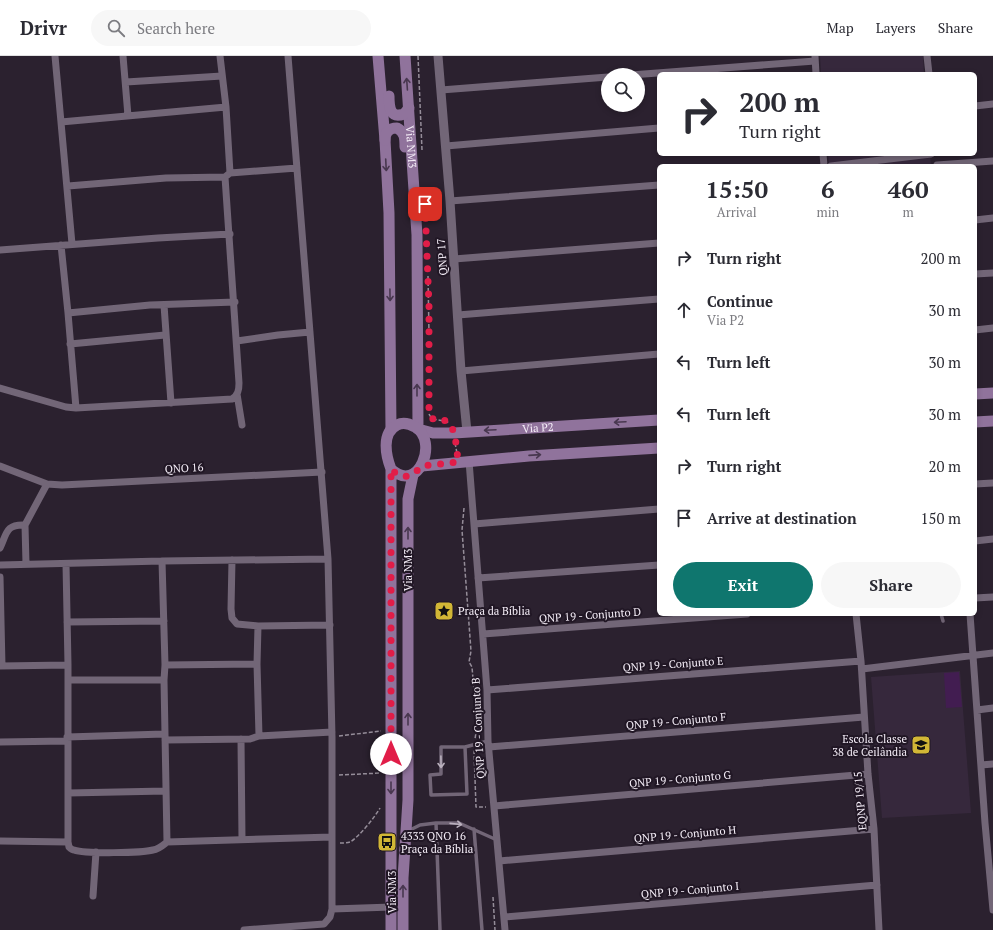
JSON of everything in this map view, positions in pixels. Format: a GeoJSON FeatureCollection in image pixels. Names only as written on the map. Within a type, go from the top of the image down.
{"type":"FeatureCollection","features":[{"type":"Feature","properties":{"kind":"main road"},"geometry":{"type":"LineString","coordinates":[[378,56],[389,214],[391,429],[388,435],[387,459],[391,469],[398,475],[413,475],[422,466],[425,457],[426,447],[424,437],[418,429],[405,424],[399,424],[391,429]]}},
{"type":"Feature","properties":{"kind":"main road"},"geometry":{"type":"LineString","coordinates":[[385,56],[391,111],[396,115],[401,115],[406,113],[409,108]]}},
{"type":"Feature","properties":{"kind":"main road","name":"Via NM3"},"geometry":{"type":"LineString","coordinates":[[405,56],[417,235],[418,429]]}},
{"type":"Feature","properties":{"kind":"main road"},"geometry":{"type":"LineString","coordinates":[[385,140],[387,132],[393,128],[400,130],[404,135],[409,201],[417,235]]}},
{"type":"Feature","properties":{"kind":"main road"},"geometry":{"type":"LineString","coordinates":[[977,394],[993,393]]}},
{"type":"Feature","properties":{"kind":"main road","name":"Via P2"},"geometry":{"type":"LineString","coordinates":[[418,429],[433,433],[454,433],[657,420]]}},
{"type":"Feature","properties":{"kind":"main road"},"geometry":{"type":"LineString","coordinates":[[977,422],[993,421]]}},
{"type":"Feature","properties":{"kind":"main road"},"geometry":{"type":"LineString","coordinates":[[422,466],[529,456],[657,448]]}},
{"type":"Feature","properties":{"kind":"main road","name":"Via NM3"},"geometry":{"type":"LineString","coordinates":[[391,469],[391,930]]}},
{"type":"Feature","properties":{"kind":"main road","name":"Via NM3"},"geometry":{"type":"LineString","coordinates":[[403,930],[405,832],[408,792],[408,499],[413,475]]}},
{"type":"Feature","properties":{"kind":"street"},"geometry":{"type":"LineString","coordinates":[[55,56],[68,186],[72,244]]}},
{"type":"Feature","properties":{"kind":"street"},"geometry":{"type":"LineString","coordinates":[[123,56],[128,116]]}},
{"type":"Feature","properties":{"kind":"street"},"geometry":{"type":"LineString","coordinates":[[220,56],[226,107],[230,234],[239,383],[237,394],[242,425]]}},
{"type":"Feature","properties":{"kind":"street"},"geometry":{"type":"LineString","coordinates":[[244,930],[324,927],[332,909],[332,735],[328,558],[288,56]]}},
{"type":"Feature","properties":{"kind":"street","name":"QNP 17"},"geometry":{"type":"LineString","coordinates":[[438,56],[446,146],[461,371],[467,432]]}},
{"type":"Feature","properties":{"kind":"street"},"geometry":{"type":"LineString","coordinates":[[927,56],[929,72]]}},
{"type":"Feature","properties":{"kind":"street"},"geometry":{"type":"LineString","coordinates":[[663,72],[815,58],[816,72]]}},
{"type":"Feature","properties":{"kind":"street"},"geometry":{"type":"LineString","coordinates":[[645,74],[657,73]]}},
{"type":"Feature","properties":{"kind":"street"},"geometry":{"type":"LineString","coordinates":[[126,82],[222,76]]}},
{"type":"Feature","properties":{"kind":"street"},"geometry":{"type":"LineString","coordinates":[[441,90],[601,78]]}},
{"type":"Feature","properties":{"kind":"street"},"geometry":{"type":"LineString","coordinates":[[977,106],[993,104]]}},
{"type":"Feature","properties":{"kind":"street"},"geometry":{"type":"LineString","coordinates":[[61,122],[226,107]]}},
{"type":"Feature","properties":{"kind":"street"},"geometry":{"type":"LineString","coordinates":[[446,146],[657,128]]}},
{"type":"Feature","properties":{"kind":"street"},"geometry":{"type":"LineString","coordinates":[[848,164],[914,156]]}},
{"type":"Feature","properties":{"kind":"street"},"geometry":{"type":"LineString","coordinates":[[951,164],[993,161]]}},
{"type":"Feature","properties":{"kind":"street"},"geometry":{"type":"LineString","coordinates":[[68,186],[166,178],[228,175],[297,168]]}},
{"type":"Feature","properties":{"kind":"street"},"geometry":{"type":"LineString","coordinates":[[450,201],[657,185]]}},
{"type":"Feature","properties":{"kind":"street"},"geometry":{"type":"LineString","coordinates":[[977,220],[993,218]]}},
{"type":"Feature","properties":{"kind":"street"},"geometry":{"type":"LineString","coordinates":[[0,250],[230,234]]}},
{"type":"Feature","properties":{"kind":"street"},"geometry":{"type":"LineString","coordinates":[[454,259],[657,243]]}},
{"type":"Feature","properties":{"kind":"street"},"geometry":{"type":"LineString","coordinates":[[61,245],[76,408]]}},
{"type":"Feature","properties":{"kind":"street"},"geometry":{"type":"LineString","coordinates":[[977,274],[993,273]]}},
{"type":"Feature","properties":{"kind":"street"},"geometry":{"type":"LineString","coordinates":[[458,315],[657,299]]}},
{"type":"Feature","properties":{"kind":"street"},"geometry":{"type":"LineString","coordinates":[[68,313],[164,305],[235,302]]}},
{"type":"Feature","properties":{"kind":"street"},"geometry":{"type":"LineString","coordinates":[[164,305],[171,403]]}},
{"type":"Feature","properties":{"kind":"street"},"geometry":{"type":"LineString","coordinates":[[977,330],[993,328]]}},
{"type":"Feature","properties":{"kind":"street"},"geometry":{"type":"LineString","coordinates":[[237,341],[310,332]]}},
{"type":"Feature","properties":{"kind":"street"},"geometry":{"type":"LineString","coordinates":[[70,344],[165,335]]}},
{"type":"Feature","properties":{"kind":"street"},"geometry":{"type":"LineString","coordinates":[[461,371],[657,354]]}},
{"type":"Feature","properties":{"kind":"street"},"geometry":{"type":"LineString","coordinates":[[0,388],[66,407],[76,408],[232,399],[237,394]]}},
{"type":"Feature","properties":{"kind":"street","name":"QNP 19 - Conjunto B"},"geometry":{"type":"LineString","coordinates":[[463,462],[474,524],[487,690],[491,806],[497,840],[505,930]]}},
{"type":"Feature","properties":{"kind":"street","name":"QNO 16"},"geometry":{"type":"LineString","coordinates":[[0,466],[47,484],[79,485],[322,472]]}},
{"type":"Feature","properties":{"kind":"street"},"geometry":{"type":"LineString","coordinates":[[977,484],[993,483]]}},
{"type":"Feature","properties":{"kind":"street"},"geometry":{"type":"LineString","coordinates":[[26,564],[25,526],[47,484]]}},
{"type":"Feature","properties":{"kind":"street"},"geometry":{"type":"LineString","coordinates":[[474,524],[657,509]]}},
{"type":"Feature","properties":{"kind":"street"},"geometry":{"type":"LineString","coordinates":[[0,548],[11,526],[25,526]]}},
{"type":"Feature","properties":{"kind":"street"},"geometry":{"type":"LineString","coordinates":[[977,541],[993,540]]}},
{"type":"Feature","properties":{"kind":"street"},"geometry":{"type":"LineString","coordinates":[[0,565],[328,558]]}},
{"type":"Feature","properties":{"kind":"street"},"geometry":{"type":"LineString","coordinates":[[232,560],[231,609],[232,618],[237,624],[258,626],[330,624]]}},
{"type":"Feature","properties":{"kind":"street"},"geometry":{"type":"LineString","coordinates":[[162,561],[165,665],[166,842]]}},
{"type":"Feature","properties":{"kind":"street"},"geometry":{"type":"LineString","coordinates":[[66,564],[69,847],[74,850],[96,852],[152,850],[160,848],[166,842],[242,839],[332,840]]}},
{"type":"Feature","properties":{"kind":"street"},"geometry":{"type":"LineString","coordinates":[[478,578],[657,565]]}},
{"type":"Feature","properties":{"kind":"street"},"geometry":{"type":"LineString","coordinates":[[0,577],[1,666],[68,665]]}},
{"type":"Feature","properties":{"kind":"street"},"geometry":{"type":"LineString","coordinates":[[977,598],[993,596]]}},
{"type":"Feature","properties":{"kind":"street","name":"QNP 19 - Conjunto D"},"geometry":{"type":"LineString","coordinates":[[483,634],[721,616]]}},
{"type":"Feature","properties":{"kind":"street","name":"EQNP 19/15"},"geometry":{"type":"LineString","coordinates":[[856,616],[862,669],[864,717],[874,829],[880,930]]}},
{"type":"Feature","properties":{"kind":"street"},"geometry":{"type":"LineString","coordinates":[[970,616],[985,823],[992,879],[993,910]]}},
{"type":"Feature","properties":{"kind":"street"},"geometry":{"type":"LineString","coordinates":[[67,622],[164,621]]}},
{"type":"Feature","properties":{"kind":"street"},"geometry":{"type":"LineString","coordinates":[[258,626],[257,664],[259,736]]}},
{"type":"Feature","properties":{"kind":"street"},"geometry":{"type":"LineString","coordinates":[[862,669],[993,653]]}},
{"type":"Feature","properties":{"kind":"street","name":"QNP 19 - Conjunto E"},"geometry":{"type":"LineString","coordinates":[[487,690],[861,661]]}},
{"type":"Feature","properties":{"kind":"street"},"geometry":{"type":"LineString","coordinates":[[165,665],[257,664]]}},
{"type":"Feature","properties":{"kind":"street"},"geometry":{"type":"LineString","coordinates":[[68,680],[164,680]]}},
{"type":"Feature","properties":{"kind":"street"},"geometry":{"type":"LineString","coordinates":[[977,710],[993,708]]}},
{"type":"Feature","properties":{"kind":"street","name":"QNP 19 - Conjunto F"},"geometry":{"type":"LineString","coordinates":[[489,744],[864,717]]}},
{"type":"Feature","properties":{"kind":"street"},"geometry":{"type":"LineString","coordinates":[[0,742],[165,737],[250,739],[259,736],[332,735]]}},
{"type":"Feature","properties":{"kind":"street"},"geometry":{"type":"LineString","coordinates":[[241,739],[242,839]]}},
{"type":"Feature","properties":{"kind":"street"},"geometry":{"type":"LineString","coordinates":[[981,765],[993,764]]}},
{"type":"Feature","properties":{"kind":"street","name":"QNP 19 - Conjunto G"},"geometry":{"type":"LineString","coordinates":[[491,806],[868,774]]}},
{"type":"Feature","properties":{"kind":"street"},"geometry":{"type":"LineString","coordinates":[[68,793],[166,791]]}},
{"type":"Feature","properties":{"kind":"street"},"geometry":{"type":"LineString","coordinates":[[985,823],[993,822]]}},
{"type":"Feature","properties":{"kind":"street","name":"QNP 19 - Conjunto H"},"geometry":{"type":"LineString","coordinates":[[499,861],[874,829]]}},
{"type":"Feature","properties":{"kind":"street"},"geometry":{"type":"LineString","coordinates":[[0,841],[68,842]]}},
{"type":"Feature","properties":{"kind":"street"},"geometry":{"type":"LineString","coordinates":[[93,896],[96,852]]}},
{"type":"Feature","properties":{"kind":"street","name":"QNP 19 - Conjunto I"},"geometry":{"type":"LineString","coordinates":[[504,917],[877,885]]}},
{"type":"Feature","properties":{"kind":"street"},"geometry":{"type":"LineString","coordinates":[[332,909],[392,908]]}},
{"type":"Feature","properties":{"kind":"lane"},"geometry":{"type":"LineString","coordinates":[[942,616],[943,621]]}},
{"type":"Feature","properties":{"kind":"lane"},"geometry":{"type":"LineString","coordinates":[[465,747],[467,794],[431,795],[430,775],[441,774],[441,747],[465,747],[474,744],[489,744]]}},
{"type":"Feature","properties":{"kind":"lane"},"geometry":{"type":"LineString","coordinates":[[436,823],[440,930]]}},
{"type":"Feature","properties":{"kind":"lane"},"geometry":{"type":"LineString","coordinates":[[405,832],[420,825],[459,823],[497,840]]}},
{"type":"Feature","properties":{"kind":"lane"},"geometry":{"type":"LineString","coordinates":[[474,829],[482,930]]}},
{"type":"Feature","properties":{"kind":"path"},"geometry":{"type":"LineString","coordinates":[[418,56],[423,156]]}},
{"type":"Feature","properties":{"kind":"path"},"geometry":{"type":"LineString","coordinates":[[428,275],[429,340]]}},
{"type":"Feature","properties":{"kind":"path"},"geometry":{"type":"LineString","coordinates":[[429,414],[434,420],[447,421],[454,433],[463,462]]}},
{"type":"Feature","properties":{"kind":"path"},"geometry":{"type":"LineString","coordinates":[[464,506],[462,530],[471,651],[469,662],[472,667],[477,726],[474,744],[476,807],[491,806]]}},
{"type":"Feature","properties":{"kind":"path"},"geometry":{"type":"LineString","coordinates":[[332,735],[383,731]]}},
{"type":"Feature","properties":{"kind":"path"},"geometry":{"type":"LineString","coordinates":[[332,775],[383,773]]}},
{"type":"Feature","properties":{"kind":"path"},"geometry":{"type":"LineString","coordinates":[[332,840],[347,843],[352,840],[367,826],[382,804]]}},
{"type":"Feature","properties":{"kind":"shaded area"},"geometry":{"type":"Polygon","coordinates":[[[820,56],[923,56],[924,72],[821,72],[820,56]]]}},
{"type":"Feature","properties":{"kind":"shaded area"},"geometry":{"type":"Polygon","coordinates":[[[828,156],[930,156],[931,164],[829,164],[828,156]]]}},
{"type":"Feature","properties":{"kind":"shaded area","name":"Escola Classe 38 de Ceilândia"},"geometry":{"type":"Polygon","coordinates":[[[960,671],[971,813],[882,818],[871,677],[960,671]]]}},
{"type":"Feature","properties":{"kind":"shaded area"},"geometry":{"type":"Polygon","coordinates":[[[959,672],[962,707],[946,708],[944,673],[959,672]]]}},
{"type":"Feature","properties":{"kind":"place","name":"Praça da Bíblia"},"geometry":{"type":"Point","coordinates":[444,611]}},
{"type":"Feature","properties":{"kind":"place","name":"Escola Classe 38 de Ceilândia"},"geometry":{"type":"Point","coordinates":[921,745]}},
{"type":"Feature","properties":{"kind":"place","name":"4333 QNO 16 Praça da Bíblia"},"geometry":{"type":"Point","coordinates":[387,842]}},
{"type":"Feature","properties":{"kind":"route"},"geometry":{"type":"LineString","coordinates":[[391,754],[391,469],[398,475],[409,476],[413,475],[422,466],[458,462],[454,433],[449,423],[445,420],[434,420],[429,414],[429,306],[425,204]]}}]}
